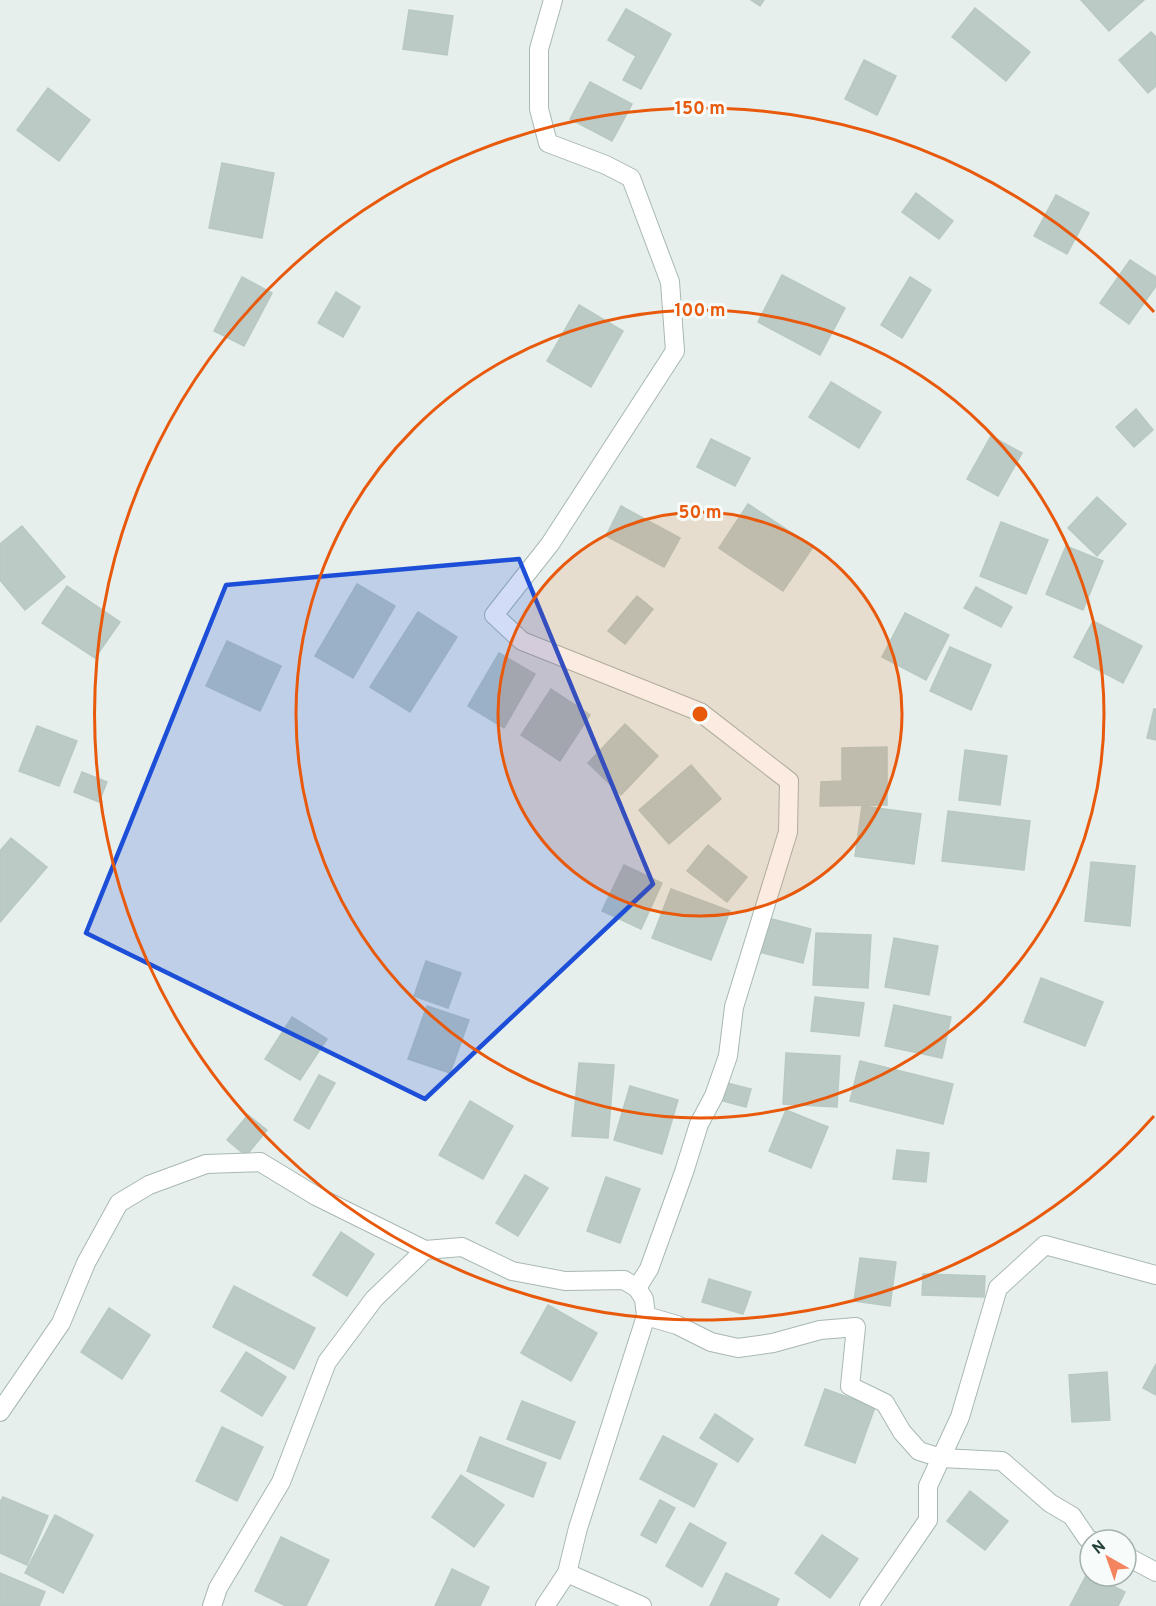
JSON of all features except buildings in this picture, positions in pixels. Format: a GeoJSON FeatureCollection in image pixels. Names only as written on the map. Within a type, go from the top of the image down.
{"type":"FeatureCollection","features":[{"type":"Feature","properties":{"kind":"street"},"geometry":{"type":"LineString","coordinates":[[552,0],[539,49],[539,109],[548,143],[606,165],[631,178],[670,282],[675,351],[550,544],[494,615],[522,641],[700,712],[789,781],[788,832],[734,1007],[728,1056],[714,1096],[699,1124],[649,1269],[638,1288]]}},
{"type":"Feature","properties":{"kind":"street"},"geometry":{"type":"LineString","coordinates":[[0,1412],[61,1323],[86,1263],[119,1203],[149,1185],[206,1164],[260,1162],[316,1196],[425,1250],[462,1246],[512,1271],[565,1281],[624,1280],[638,1288],[644,1299],[646,1316],[578,1528],[567,1573],[545,1606]]}},
{"type":"Feature","properties":{"kind":"street"},"geometry":{"type":"LineString","coordinates":[[869,1606],[928,1520],[928,1486],[960,1418],[998,1288],[1045,1245],[1156,1275]]}},
{"type":"Feature","properties":{"kind":"street"},"geometry":{"type":"LineString","coordinates":[[212,1606],[218,1588],[280,1482],[327,1362],[374,1299],[425,1250]]}},
{"type":"Feature","properties":{"kind":"street"},"geometry":{"type":"LineString","coordinates":[[646,1316],[677,1325],[711,1342],[738,1348],[773,1343],[820,1330],[856,1327],[850,1386],[885,1403],[902,1432],[919,1451],[941,1458],[1002,1461],[1050,1503],[1072,1516],[1080,1528]]}},
{"type":"Feature","properties":{"kind":"street"},"geometry":{"type":"LineString","coordinates":[[1138,1562],[1156,1572]]}},
{"type":"Feature","properties":{"kind":"street"},"geometry":{"type":"LineString","coordinates":[[567,1573],[642,1606]]}},
{"type":"Feature","properties":{"kind":"highlighted area"},"geometry":{"type":"Polygon","coordinates":[[[519,559],[653,884],[425,1099],[86,933],[226,585],[519,559]]]}}]}
